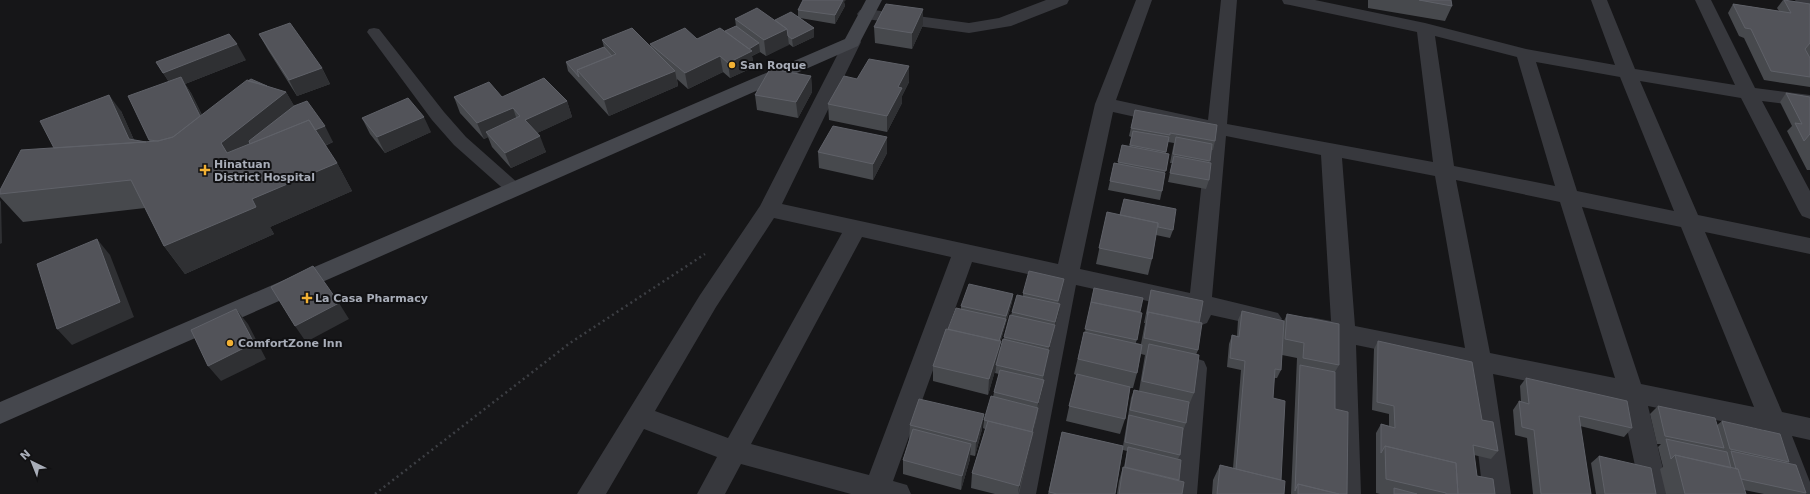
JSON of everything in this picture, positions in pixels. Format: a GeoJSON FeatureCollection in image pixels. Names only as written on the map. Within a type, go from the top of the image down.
{"type":"FeatureCollection","features":[{"type":"Feature","properties":{"kind":"street"},"geometry":{"type":"LineString","coordinates":[[591,494],[640,416],[708,301],[769,209],[870,7],[969,28],[984,28],[996,25],[1061,0]]}},
{"type":"Feature","properties":{"kind":"street"},"geometry":{"type":"LineString","coordinates":[[1022,494],[1105,104],[1144,0]]}},
{"type":"Feature","properties":{"kind":"street"},"geometry":{"type":"LineString","coordinates":[[1183,494],[1201,302],[1215,128],[1228,0]]}},
{"type":"Feature","properties":{"kind":"street"},"geometry":{"type":"LineString","coordinates":[[1290,0],[1350,6],[1425,28],[1525,54],[1627,74],[1810,101]]}},
{"type":"Feature","properties":{"kind":"street"},"geometry":{"type":"LineString","coordinates":[[1599,0],[1627,74],[1774,420],[1801,494]]}},
{"type":"Feature","properties":{"kind":"street"},"geometry":{"type":"LineString","coordinates":[[1703,0],[1748,93],[1810,212]]}},
{"type":"Feature","properties":{"kind":"street"},"geometry":{"type":"LineString","coordinates":[[1803,0],[1810,12]]}},
{"type":"Feature","properties":{"kind":"street"},"geometry":{"type":"LineString","coordinates":[[1425,28],[1444,171],[1479,360],[1498,494]]}},
{"type":"Feature","properties":{"kind":"street"},"geometry":{"type":"LineString","coordinates":[[0,413],[852,42]]}},
{"type":"Feature","properties":{"kind":"street"},"geometry":{"type":"LineString","coordinates":[[1525,54],[1569,198],[1632,393],[1655,494]]}},
{"type":"Feature","properties":{"kind":"street"},"geometry":{"type":"LineString","coordinates":[[1105,104],[1215,128],[1444,171],[1569,198],[1810,246]]}},
{"type":"Feature","properties":{"kind":"street"},"geometry":{"type":"LineString","coordinates":[[1331,149],[1344,333],[1347,494]]}},
{"type":"Feature","properties":{"kind":"street"},"geometry":{"type":"LineString","coordinates":[[769,209],[964,253],[1201,302],[1247,314],[1479,360],[1632,393],[1774,420],[1810,429]]}},
{"type":"Feature","properties":{"kind":"street"},"geometry":{"type":"LineString","coordinates":[[711,494],[733,451],[855,229]]}},
{"type":"Feature","properties":{"kind":"street"},"geometry":{"type":"LineString","coordinates":[[640,416],[733,451],[883,492],[964,253]]}},
{"type":"Feature","properties":{"kind":"lane"},"geometry":{"type":"LineString","coordinates":[[374,32],[438,116],[460,140],[514,189]]}},
{"type":"Feature","properties":{"kind":"path"},"geometry":{"type":"LineString","coordinates":[[375,494],[570,343],[707,253]]}},
{"type":"Feature","properties":{"kind":"building"},"geometry":{"type":"Polygon","coordinates":[[[803,0],[843,0],[835,15],[798,10],[803,0]]]}},
{"type":"Feature","properties":{"kind":"building"},"geometry":{"type":"Polygon","coordinates":[[[1419,0],[1451,0],[1452,6],[1419,0]]]}},
{"type":"Feature","properties":{"kind":"building"},"geometry":{"type":"Polygon","coordinates":[[[1784,0],[1810,4],[1810,43],[1805,49],[1810,58],[1810,77],[1771,71],[1751,29],[1745,28],[1733,4],[1791,13],[1784,0]]]}},
{"type":"Feature","properties":{"kind":"building"},"geometry":{"type":"Polygon","coordinates":[[[886,4],[923,9],[912,33],[874,27],[886,4]]]}},
{"type":"Feature","properties":{"kind":"building"},"geometry":{"type":"Polygon","coordinates":[[[757,8],[787,29],[764,40],[735,19],[757,8]]]}},
{"type":"Feature","properties":{"kind":"building"},"geometry":{"type":"Polygon","coordinates":[[[791,12],[814,28],[792,39],[788,36],[787,29],[775,20],[791,12]]]}},
{"type":"Feature","properties":{"kind":"building"},"geometry":{"type":"Polygon","coordinates":[[[290,23],[322,68],[289,80],[259,34],[290,23]]]}},
{"type":"Feature","properties":{"kind":"building"},"geometry":{"type":"Polygon","coordinates":[[[736,26],[759,43],[749,49],[725,31],[736,26]]]}},
{"type":"Feature","properties":{"kind":"building"},"geometry":{"type":"Polygon","coordinates":[[[632,28],[675,71],[604,100],[577,70],[616,54],[602,40],[632,28]]]}},
{"type":"Feature","properties":{"kind":"building"},"geometry":{"type":"Polygon","coordinates":[[[685,28],[697,39],[720,28],[752,51],[728,63],[720,56],[685,73],[650,44],[685,28]]]}},
{"type":"Feature","properties":{"kind":"building"},"geometry":{"type":"Polygon","coordinates":[[[229,34],[237,44],[163,73],[156,62],[229,34]]]}},
{"type":"Feature","properties":{"kind":"building"},"geometry":{"type":"Polygon","coordinates":[[[604,47],[612,56],[577,70],[579,77],[566,62],[604,47]]]}},
{"type":"Feature","properties":{"kind":"building"},"geometry":{"type":"Polygon","coordinates":[[[869,59],[909,66],[898,87],[902,88],[887,116],[828,104],[844,76],[857,79],[869,59]]]}},
{"type":"Feature","properties":{"kind":"building"},"geometry":{"type":"Polygon","coordinates":[[[770,69],[811,76],[796,102],[755,95],[770,69]]]}},
{"type":"Feature","properties":{"kind":"building"},"geometry":{"type":"Polygon","coordinates":[[[181,77],[200,116],[173,137],[158,141],[149,140],[128,96],[181,77]]]}},
{"type":"Feature","properties":{"kind":"building"},"geometry":{"type":"Polygon","coordinates":[[[544,78],[567,101],[525,120],[540,136],[505,153],[486,132],[520,116],[513,108],[477,123],[454,97],[489,82],[502,97],[544,78]]]}},
{"type":"Feature","properties":{"kind":"building"},"geometry":{"type":"Polygon","coordinates":[[[251,79],[267,86],[248,81],[251,79]]]}},
{"type":"Feature","properties":{"kind":"building"},"geometry":{"type":"Polygon","coordinates":[[[247,80],[286,92],[221,143],[227,153],[309,120],[337,163],[252,199],[256,207],[164,246],[131,180],[0,194],[0,190],[21,150],[158,141],[173,137],[247,80]]]}},
{"type":"Feature","properties":{"kind":"building"},"geometry":{"type":"Polygon","coordinates":[[[1786,93],[1810,97],[1810,134],[1804,141],[1795,123],[1802,124],[1786,93]]]}},
{"type":"Feature","properties":{"kind":"building"},"geometry":{"type":"Polygon","coordinates":[[[109,95],[129,139],[146,142],[54,148],[40,121],[109,95]]]}},
{"type":"Feature","properties":{"kind":"building"},"geometry":{"type":"Polygon","coordinates":[[[408,98],[424,117],[377,137],[362,118],[408,98]]]}},
{"type":"Feature","properties":{"kind":"building"},"geometry":{"type":"Polygon","coordinates":[[[307,101],[325,126],[315,130],[309,120],[250,144],[249,141],[294,106],[307,101]]]}},
{"type":"Feature","properties":{"kind":"building"},"geometry":{"type":"Polygon","coordinates":[[[1135,110],[1217,125],[1215,141],[1131,128],[1135,110]]]}},
{"type":"Feature","properties":{"kind":"building"},"geometry":{"type":"Polygon","coordinates":[[[833,126],[887,137],[873,164],[818,152],[833,126]]]}},
{"type":"Feature","properties":{"kind":"building"},"geometry":{"type":"Polygon","coordinates":[[[1133,131],[1169,137],[1166,152],[1130,145],[1133,131]]]}},
{"type":"Feature","properties":{"kind":"building"},"geometry":{"type":"Polygon","coordinates":[[[1176,137],[1212,144],[1210,161],[1173,154],[1176,137]]]}},
{"type":"Feature","properties":{"kind":"building"},"geometry":{"type":"Polygon","coordinates":[[[1122,145],[1169,154],[1166,171],[1118,162],[1122,145]]]}},
{"type":"Feature","properties":{"kind":"building"},"geometry":{"type":"Polygon","coordinates":[[[1174,156],[1211,163],[1209,180],[1170,173],[1174,156]]]}},
{"type":"Feature","properties":{"kind":"building"},"geometry":{"type":"Polygon","coordinates":[[[1114,163],[1165,173],[1162,191],[1110,181],[1114,163]]]}},
{"type":"Feature","properties":{"kind":"building"},"geometry":{"type":"Polygon","coordinates":[[[1124,199],[1176,209],[1173,230],[1158,227],[1158,223],[1120,215],[1124,199]]]}},
{"type":"Feature","properties":{"kind":"building"},"geometry":{"type":"Polygon","coordinates":[[[1107,212],[1158,223],[1152,259],[1099,248],[1107,212]]]}},
{"type":"Feature","properties":{"kind":"building"},"geometry":{"type":"Polygon","coordinates":[[[97,239],[120,302],[57,329],[37,264],[97,239]]]}},
{"type":"Feature","properties":{"kind":"building"},"geometry":{"type":"Polygon","coordinates":[[[313,266],[339,303],[295,326],[271,287],[313,266]]]}},
{"type":"Feature","properties":{"kind":"building"},"geometry":{"type":"Polygon","coordinates":[[[1029,271],[1064,279],[1058,301],[1023,293],[1029,271]]]}},
{"type":"Feature","properties":{"kind":"building"},"geometry":{"type":"Polygon","coordinates":[[[969,284],[1013,294],[1006,316],[961,306],[969,284]]]}},
{"type":"Feature","properties":{"kind":"building"},"geometry":{"type":"Polygon","coordinates":[[[1094,288],[1143,298],[1140,312],[1091,302],[1094,288]]]}},
{"type":"Feature","properties":{"kind":"building"},"geometry":{"type":"Polygon","coordinates":[[[1151,290],[1203,301],[1199,323],[1148,312],[1148,315],[1147,314],[1151,290]]]}},
{"type":"Feature","properties":{"kind":"building"},"geometry":{"type":"Polygon","coordinates":[[[1017,295],[1060,304],[1055,322],[1012,312],[1017,295]]]}},
{"type":"Feature","properties":{"kind":"building"},"geometry":{"type":"Polygon","coordinates":[[[1091,302],[1142,313],[1137,340],[1085,329],[1091,302]]]}},
{"type":"Feature","properties":{"kind":"building"},"geometry":{"type":"Polygon","coordinates":[[[956,308],[1006,319],[999,341],[948,329],[956,308]]]}},
{"type":"Feature","properties":{"kind":"building"},"geometry":{"type":"Polygon","coordinates":[[[236,309],[254,343],[208,366],[191,330],[236,309]]]}},
{"type":"Feature","properties":{"kind":"building"},"geometry":{"type":"Polygon","coordinates":[[[1242,311],[1284,321],[1281,370],[1275,369],[1273,398],[1285,401],[1281,480],[1236,469],[1245,361],[1230,358],[1232,335],[1239,337],[1242,311]]]}},
{"type":"Feature","properties":{"kind":"building"},"geometry":{"type":"Polygon","coordinates":[[[1148,312],[1202,323],[1198,350],[1144,338],[1148,312]]]}},
{"type":"Feature","properties":{"kind":"building"},"geometry":{"type":"Polygon","coordinates":[[[1287,314],[1339,324],[1339,365],[1303,358],[1304,343],[1285,339],[1287,314]]]}},
{"type":"Feature","properties":{"kind":"building"},"geometry":{"type":"Polygon","coordinates":[[[1010,315],[1055,325],[1049,347],[1004,337],[1010,315]]]}},
{"type":"Feature","properties":{"kind":"building"},"geometry":{"type":"Polygon","coordinates":[[[946,329],[1001,341],[989,379],[933,366],[946,329]]]}},
{"type":"Feature","properties":{"kind":"building"},"geometry":{"type":"Polygon","coordinates":[[[1084,332],[1142,345],[1137,373],[1078,359],[1084,332]]]}},
{"type":"Feature","properties":{"kind":"building"},"geometry":{"type":"Polygon","coordinates":[[[1003,339],[1049,350],[1043,376],[996,365],[1003,339]]]}},
{"type":"Feature","properties":{"kind":"building"},"geometry":{"type":"Polygon","coordinates":[[[1378,341],[1472,362],[1482,420],[1493,422],[1498,451],[1473,445],[1477,476],[1493,479],[1495,494],[1458,494],[1456,463],[1385,446],[1381,453],[1381,424],[1395,428],[1394,406],[1377,402],[1378,341]]]}},
{"type":"Feature","properties":{"kind":"building"},"geometry":{"type":"Polygon","coordinates":[[[1149,344],[1199,355],[1194,393],[1142,381],[1149,344]]]}},
{"type":"Feature","properties":{"kind":"building"},"geometry":{"type":"Polygon","coordinates":[[[1300,365],[1335,372],[1335,409],[1348,412],[1347,494],[1339,494],[1298,484],[1295,491],[1300,365]]]}},
{"type":"Feature","properties":{"kind":"building"},"geometry":{"type":"Polygon","coordinates":[[[1000,370],[1044,380],[1038,403],[994,392],[1000,370]]]}},
{"type":"Feature","properties":{"kind":"building"},"geometry":{"type":"Polygon","coordinates":[[[1077,374],[1130,387],[1125,419],[1069,406],[1077,374]]]}},
{"type":"Feature","properties":{"kind":"building"},"geometry":{"type":"Polygon","coordinates":[[[1526,378],[1627,401],[1632,428],[1579,416],[1591,494],[1541,494],[1534,430],[1522,427],[1519,401],[1529,404],[1526,378]]]}},
{"type":"Feature","properties":{"kind":"building"},"geometry":{"type":"Polygon","coordinates":[[[1134,390],[1189,402],[1186,423],[1130,410],[1134,390]]]}},
{"type":"Feature","properties":{"kind":"building"},"geometry":{"type":"Polygon","coordinates":[[[991,396],[1038,408],[1032,432],[984,420],[991,396]]]}},
{"type":"Feature","properties":{"kind":"building"},"geometry":{"type":"Polygon","coordinates":[[[919,399],[984,414],[976,442],[910,425],[919,399]]]}},
{"type":"Feature","properties":{"kind":"building"},"geometry":{"type":"Polygon","coordinates":[[[1658,406],[1715,418],[1724,448],[1665,436],[1658,406]]]}},
{"type":"Feature","properties":{"kind":"building"},"geometry":{"type":"Polygon","coordinates":[[[1129,415],[1183,428],[1180,455],[1125,442],[1129,415]]]}},
{"type":"Feature","properties":{"kind":"building"},"geometry":{"type":"Polygon","coordinates":[[[988,421],[1033,432],[1019,486],[972,473],[988,421]]]}},
{"type":"Feature","properties":{"kind":"building"},"geometry":{"type":"Polygon","coordinates":[[[1722,421],[1780,434],[1789,462],[1730,449],[1722,421]]]}},
{"type":"Feature","properties":{"kind":"building"},"geometry":{"type":"Polygon","coordinates":[[[913,429],[971,444],[962,476],[903,460],[913,429]]]}},
{"type":"Feature","properties":{"kind":"building"},"geometry":{"type":"Polygon","coordinates":[[[1062,432],[1123,446],[1115,494],[1057,494],[1049,492],[1062,432]]]}},
{"type":"Feature","properties":{"kind":"building"},"geometry":{"type":"Polygon","coordinates":[[[1666,439],[1727,452],[1731,468],[1675,455],[1671,459],[1666,439]]]}},
{"type":"Feature","properties":{"kind":"building"},"geometry":{"type":"Polygon","coordinates":[[[1385,446],[1456,463],[1458,494],[1446,494],[1386,479],[1385,446]]]}},
{"type":"Feature","properties":{"kind":"building"},"geometry":{"type":"Polygon","coordinates":[[[1128,447],[1181,460],[1179,480],[1125,467],[1128,447]]]}},
{"type":"Feature","properties":{"kind":"building"},"geometry":{"type":"Polygon","coordinates":[[[1731,451],[1796,465],[1806,493],[1741,479],[1738,469],[1736,469],[1731,451]]]}},
{"type":"Feature","properties":{"kind":"building"},"geometry":{"type":"Polygon","coordinates":[[[1675,455],[1738,469],[1746,494],[1685,494],[1675,455]]]}},
{"type":"Feature","properties":{"kind":"building"},"geometry":{"type":"Polygon","coordinates":[[[1599,456],[1651,468],[1656,494],[1605,494],[1599,456]]]}},
{"type":"Feature","properties":{"kind":"building"},"geometry":{"type":"Polygon","coordinates":[[[1220,465],[1285,481],[1284,494],[1217,494],[1220,465]]]}},
{"type":"Feature","properties":{"kind":"building"},"geometry":{"type":"Polygon","coordinates":[[[1123,467],[1184,482],[1182,494],[1119,494],[1123,467]]]}},
{"type":"Feature","properties":{"kind":"building"},"geometry":{"type":"Polygon","coordinates":[[[1298,484],[1339,494],[1298,494],[1298,484]]]}},
{"type":"Feature","properties":{"kind":"building"},"geometry":{"type":"Polygon","coordinates":[[[1394,488],[1417,494],[1394,494],[1394,488]]]}},
{"type":"Feature","properties":{"kind":"place","name":"San Roque"},"geometry":{"type":"Point","coordinates":[732,65]}},
{"type":"Feature","properties":{"kind":"place","name":"Hinatuan District Hospital"},"geometry":{"type":"Point","coordinates":[205,170]}},
{"type":"Feature","properties":{"kind":"place","name":"La Casa Pharmacy"},"geometry":{"type":"Point","coordinates":[307,298]}},
{"type":"Feature","properties":{"kind":"place","name":"ComfortZone Inn"},"geometry":{"type":"Point","coordinates":[230,343]}}]}
